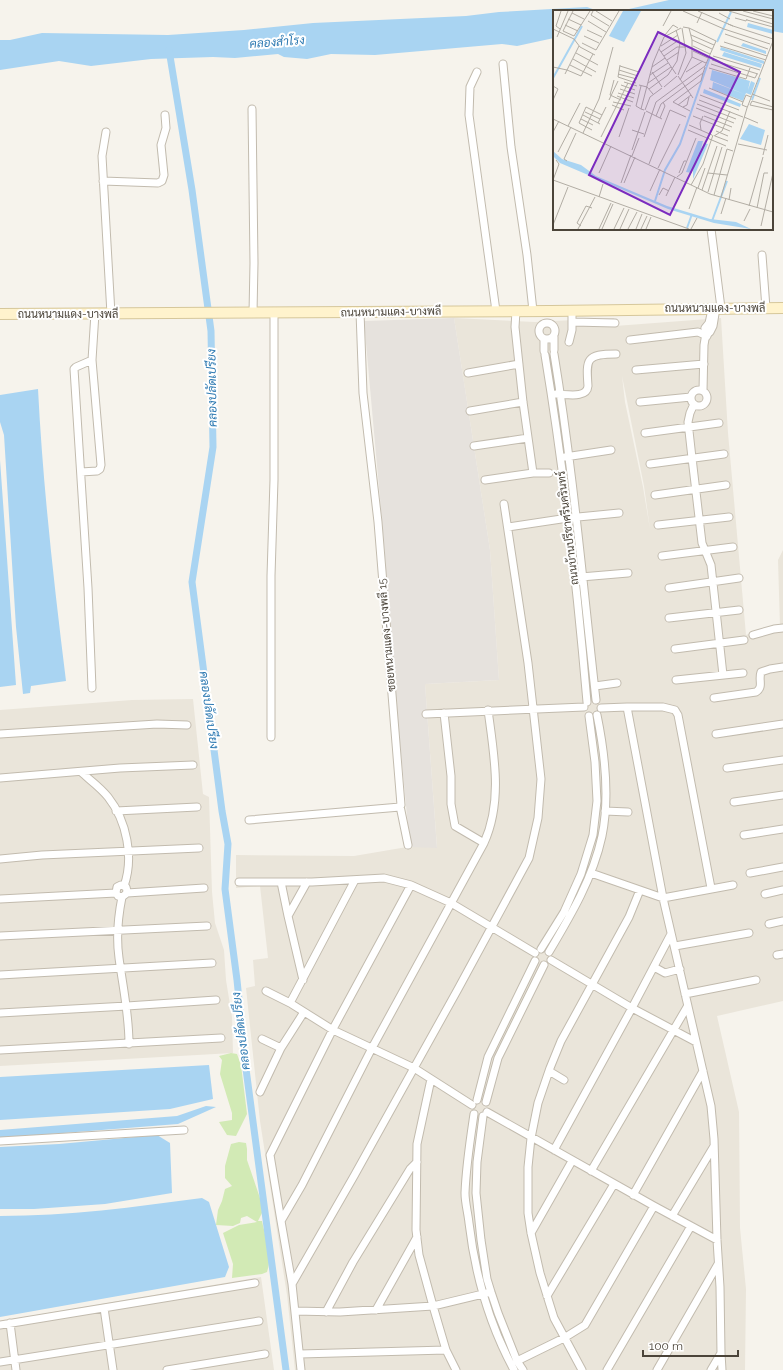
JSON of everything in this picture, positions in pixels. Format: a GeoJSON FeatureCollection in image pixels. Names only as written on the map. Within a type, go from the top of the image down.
{"type":"FeatureCollection","features":[{"type":"Feature","properties":{"kind":"main road","name":"ถนนหนามแดง-บางพลี"},"geometry":{"type":"LineString","coordinates":[[0,314],[572,311],[783,308]]}},
{"type":"Feature","properties":{"kind":"street"},"geometry":{"type":"LineString","coordinates":[[503,64],[511,147],[527,255],[536,311],[542,325],[539,333],[541,337],[549,340],[554,337],[555,329],[552,324],[551,311]]}},
{"type":"Feature","properties":{"kind":"street"},"geometry":{"type":"LineString","coordinates":[[477,72],[470,87],[470,130],[496,311]]}},
{"type":"Feature","properties":{"kind":"street"},"geometry":{"type":"LineString","coordinates":[[252,110],[254,263],[253,313]]}},
{"type":"Feature","properties":{"kind":"street"},"geometry":{"type":"LineString","coordinates":[[103,181],[162,181],[164,175],[161,145],[166,128],[165,115]]}},
{"type":"Feature","properties":{"kind":"street"},"geometry":{"type":"LineString","coordinates":[[106,132],[102,156],[111,314]]}},
{"type":"Feature","properties":{"kind":"street"},"geometry":{"type":"LineString","coordinates":[[640,402],[692,400],[701,406],[704,404],[707,397],[703,391],[704,344],[700,336],[713,326],[716,308],[711,230]]}},
{"type":"Feature","properties":{"kind":"street"},"geometry":{"type":"LineString","coordinates":[[762,255],[766,308]]}},
{"type":"Feature","properties":{"kind":"street"},"geometry":{"type":"LineString","coordinates":[[516,311],[515,327],[523,402],[533,473]]}},
{"type":"Feature","properties":{"kind":"street"},"geometry":{"type":"LineString","coordinates":[[569,342],[573,322],[572,311]]}},
{"type":"Feature","properties":{"kind":"street"},"geometry":{"type":"LineString","coordinates":[[271,737],[274,312]]}},
{"type":"Feature","properties":{"kind":"street","name":"ซอยหนามแดง-บางพลี 15"},"geometry":{"type":"LineString","coordinates":[[360,312],[363,393],[379,537],[400,806],[408,845]]}},
{"type":"Feature","properties":{"kind":"street"},"geometry":{"type":"LineString","coordinates":[[81,472],[97,472],[101,465],[92,360],[95,313]]}},
{"type":"Feature","properties":{"kind":"street"},"geometry":{"type":"LineString","coordinates":[[573,322],[615,323]]}},
{"type":"Feature","properties":{"kind":"street"},"geometry":{"type":"LineString","coordinates":[[542,325],[546,323],[552,324]]}},
{"type":"Feature","properties":{"kind":"street"},"geometry":{"type":"LineString","coordinates":[[630,340],[706,332]]}},
{"type":"Feature","properties":{"kind":"street","name":"ถนนบ้านปรีชาศรีนครินทร์"},"geometry":{"type":"LineString","coordinates":[[554,337],[554,352],[561,394],[584,576],[594,686],[596,700],[601,708]]}},
{"type":"Feature","properties":{"kind":"street","name":"ถนนบ้านปรีชาศรีนครินทร์"},"geometry":{"type":"LineString","coordinates":[[544,339],[568,518],[586,704],[585,711],[593,715]]}},
{"type":"Feature","properties":{"kind":"street"},"geometry":{"type":"LineString","coordinates":[[551,395],[586,393],[588,390],[587,364],[590,360],[598,355],[616,354]]}},
{"type":"Feature","properties":{"kind":"street"},"geometry":{"type":"LineString","coordinates":[[92,360],[76,366],[74,369],[88,588],[92,688]]}},
{"type":"Feature","properties":{"kind":"street"},"geometry":{"type":"LineString","coordinates":[[468,373],[520,364]]}},
{"type":"Feature","properties":{"kind":"street"},"geometry":{"type":"LineString","coordinates":[[636,370],[704,364]]}},
{"type":"Feature","properties":{"kind":"street"},"geometry":{"type":"LineString","coordinates":[[703,391],[695,391],[689,416],[689,427],[702,543],[704,551],[710,560],[723,675]]}},
{"type":"Feature","properties":{"kind":"street"},"geometry":{"type":"LineString","coordinates":[[470,411],[523,402]]}},
{"type":"Feature","properties":{"kind":"street"},"geometry":{"type":"LineString","coordinates":[[645,433],[719,423]]}},
{"type":"Feature","properties":{"kind":"street"},"geometry":{"type":"LineString","coordinates":[[474,446],[528,438]]}},
{"type":"Feature","properties":{"kind":"street"},"geometry":{"type":"LineString","coordinates":[[560,457],[610,450]]}},
{"type":"Feature","properties":{"kind":"street"},"geometry":{"type":"LineString","coordinates":[[650,464],[724,454]]}},
{"type":"Feature","properties":{"kind":"street"},"geometry":{"type":"LineString","coordinates":[[485,480],[533,473],[548,473]]}},
{"type":"Feature","properties":{"kind":"street"},"geometry":{"type":"LineString","coordinates":[[655,495],[726,485]]}},
{"type":"Feature","properties":{"kind":"street"},"geometry":{"type":"LineString","coordinates":[[292,1284],[354,1176],[529,858],[538,818],[541,779],[528,663],[504,504]]}},
{"type":"Feature","properties":{"kind":"street"},"geometry":{"type":"LineString","coordinates":[[508,527],[577,516],[619,512]]}},
{"type":"Feature","properties":{"kind":"street"},"geometry":{"type":"LineString","coordinates":[[658,525],[729,517]]}},
{"type":"Feature","properties":{"kind":"street"},"geometry":{"type":"LineString","coordinates":[[662,556],[733,547]]}},
{"type":"Feature","properties":{"kind":"street"},"geometry":{"type":"LineString","coordinates":[[574,578],[628,573]]}},
{"type":"Feature","properties":{"kind":"street"},"geometry":{"type":"LineString","coordinates":[[669,588],[739,578]]}},
{"type":"Feature","properties":{"kind":"street"},"geometry":{"type":"LineString","coordinates":[[669,618],[739,610]]}},
{"type":"Feature","properties":{"kind":"street"},"geometry":{"type":"LineString","coordinates":[[753,635],[783,628]]}},
{"type":"Feature","properties":{"kind":"street"},"geometry":{"type":"LineString","coordinates":[[675,649],[744,640]]}},
{"type":"Feature","properties":{"kind":"street"},"geometry":{"type":"LineString","coordinates":[[714,698],[756,692],[760,690],[761,686],[761,672],[783,667]]}},
{"type":"Feature","properties":{"kind":"street"},"geometry":{"type":"LineString","coordinates":[[676,680],[743,673]]}},
{"type":"Feature","properties":{"kind":"street"},"geometry":{"type":"LineString","coordinates":[[594,686],[617,683]]}},
{"type":"Feature","properties":{"kind":"street"},"geometry":{"type":"LineString","coordinates":[[426,714],[534,709],[586,704],[592,700],[596,700]]}},
{"type":"Feature","properties":{"kind":"street"},"geometry":{"type":"LineString","coordinates":[[627,707],[663,898],[711,1106],[714,1145],[720,1353],[722,1370]]}},
{"type":"Feature","properties":{"kind":"street"},"geometry":{"type":"LineString","coordinates":[[593,715],[601,708],[663,707],[675,710],[678,715],[711,888]]}},
{"type":"Feature","properties":{"kind":"street"},"geometry":{"type":"LineString","coordinates":[[281,1221],[302,1185],[372,1048],[484,844],[491,828],[496,793],[493,747],[488,710]]}},
{"type":"Feature","properties":{"kind":"street"},"geometry":{"type":"LineString","coordinates":[[444,713],[451,776],[451,804],[455,826],[484,844]]}},
{"type":"Feature","properties":{"kind":"street","name":"ถนนบ้านปรีชาศรีนครินทร์"},"geometry":{"type":"LineString","coordinates":[[549,952],[572,913],[591,873],[602,836],[605,811],[606,774],[593,715]]}},
{"type":"Feature","properties":{"kind":"street","name":"ถนนบ้านปรีชาศรีนครินทร์"},"geometry":{"type":"LineString","coordinates":[[514,1370],[482,1294],[471,1244],[465,1194],[467,1157],[474,1114],[472,1111],[488,1057],[535,961],[538,951],[564,912],[581,874],[594,835],[596,801],[593,715]]}},
{"type":"Feature","properties":{"kind":"street"},"geometry":{"type":"LineString","coordinates":[[0,734],[157,724],[187,725]]}},
{"type":"Feature","properties":{"kind":"street"},"geometry":{"type":"LineString","coordinates":[[716,734],[783,724]]}},
{"type":"Feature","properties":{"kind":"street"},"geometry":{"type":"LineString","coordinates":[[727,768],[783,760]]}},
{"type":"Feature","properties":{"kind":"street"},"geometry":{"type":"LineString","coordinates":[[0,778],[193,765]]}},
{"type":"Feature","properties":{"kind":"street"},"geometry":{"type":"LineString","coordinates":[[81,772],[108,798],[122,821],[126,836],[128,851],[128,876],[122,892],[117,930],[118,957],[129,1024],[129,1044]]}},
{"type":"Feature","properties":{"kind":"street"},"geometry":{"type":"LineString","coordinates":[[734,802],[783,795]]}},
{"type":"Feature","properties":{"kind":"street"},"geometry":{"type":"LineString","coordinates":[[249,820],[400,806]]}},
{"type":"Feature","properties":{"kind":"street"},"geometry":{"type":"LineString","coordinates":[[116,811],[197,807]]}},
{"type":"Feature","properties":{"kind":"street"},"geometry":{"type":"LineString","coordinates":[[605,811],[628,812]]}},
{"type":"Feature","properties":{"kind":"street"},"geometry":{"type":"LineString","coordinates":[[744,835],[783,829]]}},
{"type":"Feature","properties":{"kind":"street"},"geometry":{"type":"LineString","coordinates":[[0,860],[42,856],[199,848]]}},
{"type":"Feature","properties":{"kind":"street"},"geometry":{"type":"LineString","coordinates":[[750,873],[783,867]]}},
{"type":"Feature","properties":{"kind":"street"},"geometry":{"type":"LineString","coordinates":[[591,873],[663,898],[733,885]]}},
{"type":"Feature","properties":{"kind":"street"},"geometry":{"type":"LineString","coordinates":[[239,882],[307,882],[384,878],[411,885],[451,903],[491,928],[538,951],[545,949],[549,952],[551,960],[632,1008],[696,1042]]}},
{"type":"Feature","properties":{"kind":"street"},"geometry":{"type":"LineString","coordinates":[[290,1003],[355,880]]}},
{"type":"Feature","properties":{"kind":"street"},"geometry":{"type":"LineString","coordinates":[[281,882],[303,980]]}},
{"type":"Feature","properties":{"kind":"street"},"geometry":{"type":"LineString","coordinates":[[288,916],[307,882]]}},
{"type":"Feature","properties":{"kind":"street"},"geometry":{"type":"LineString","coordinates":[[302,1370],[292,1284],[270,1155],[333,1030],[411,885]]}},
{"type":"Feature","properties":{"kind":"street"},"geometry":{"type":"LineString","coordinates":[[0,899],[204,888]]}},
{"type":"Feature","properties":{"kind":"street"},"geometry":{"type":"LineString","coordinates":[[582,1370],[554,1318],[531,1233],[528,1213],[528,1167],[531,1138],[538,1103],[549,1071],[562,1041],[629,917],[640,890]]}},
{"type":"Feature","properties":{"kind":"street"},"geometry":{"type":"LineString","coordinates":[[765,894],[783,890]]}},
{"type":"Feature","properties":{"kind":"street"},"geometry":{"type":"LineString","coordinates":[[769,924],[783,921]]}},
{"type":"Feature","properties":{"kind":"street"},"geometry":{"type":"LineString","coordinates":[[0,936],[207,926]]}},
{"type":"Feature","properties":{"kind":"street"},"geometry":{"type":"LineString","coordinates":[[675,946],[749,933]]}},
{"type":"Feature","properties":{"kind":"street"},"geometry":{"type":"LineString","coordinates":[[554,1150],[672,934]]}},
{"type":"Feature","properties":{"kind":"street"},"geometry":{"type":"LineString","coordinates":[[522,1370],[498,1313],[487,1279],[476,1193],[477,1162],[485,1114],[488,1107],[486,1102],[498,1058],[544,965],[551,960]]}},
{"type":"Feature","properties":{"kind":"street"},"geometry":{"type":"LineString","coordinates":[[535,961],[544,965]]}},
{"type":"Feature","properties":{"kind":"street"},"geometry":{"type":"LineString","coordinates":[[0,975],[212,963]]}},
{"type":"Feature","properties":{"kind":"street"},"geometry":{"type":"LineString","coordinates":[[654,967],[664,973],[680,969]]}},
{"type":"Feature","properties":{"kind":"street"},"geometry":{"type":"LineString","coordinates":[[685,994],[756,980]]}},
{"type":"Feature","properties":{"kind":"street"},"geometry":{"type":"LineString","coordinates":[[266,991],[290,1003],[333,1030],[414,1068],[475,1103],[481,1100],[486,1102]]}},
{"type":"Feature","properties":{"kind":"street"},"geometry":{"type":"LineString","coordinates":[[0,1013],[216,1000]]}},
{"type":"Feature","properties":{"kind":"street"},"geometry":{"type":"LineString","coordinates":[[591,1171],[687,1007]]}},
{"type":"Feature","properties":{"kind":"street"},"geometry":{"type":"LineString","coordinates":[[260,1092],[281,1048],[304,1012]]}},
{"type":"Feature","properties":{"kind":"street"},"geometry":{"type":"LineString","coordinates":[[0,1050],[221,1038]]}},
{"type":"Feature","properties":{"kind":"street"},"geometry":{"type":"LineString","coordinates":[[262,1039],[281,1048]]}},
{"type":"Feature","properties":{"kind":"street"},"geometry":{"type":"LineString","coordinates":[[633,1195],[703,1070]]}},
{"type":"Feature","properties":{"kind":"street"},"geometry":{"type":"LineString","coordinates":[[549,1071],[564,1080]]}},
{"type":"Feature","properties":{"kind":"street"},"geometry":{"type":"LineString","coordinates":[[431,1079],[417,1144],[417,1236],[419,1255],[433,1306],[446,1350],[456,1370]]}},
{"type":"Feature","properties":{"kind":"street"},"geometry":{"type":"LineString","coordinates":[[474,1114],[478,1117],[485,1114]]}},
{"type":"Feature","properties":{"kind":"street"},"geometry":{"type":"LineString","coordinates":[[485,1114],[554,1150],[633,1195],[717,1240]]}},
{"type":"Feature","properties":{"kind":"street"},"geometry":{"type":"LineString","coordinates":[[0,1141],[184,1130]]}},
{"type":"Feature","properties":{"kind":"street"},"geometry":{"type":"LineString","coordinates":[[672,1216],[714,1145]]}},
{"type":"Feature","properties":{"kind":"street"},"geometry":{"type":"LineString","coordinates":[[531,1233],[572,1161]]}},
{"type":"Feature","properties":{"kind":"street"},"geometry":{"type":"LineString","coordinates":[[326,1312],[353,1262],[410,1169],[417,1162]]}},
{"type":"Feature","properties":{"kind":"street"},"geometry":{"type":"LineString","coordinates":[[547,1296],[614,1184]]}},
{"type":"Feature","properties":{"kind":"street"},"geometry":{"type":"LineString","coordinates":[[517,1360],[564,1338],[585,1325],[654,1206]]}},
{"type":"Feature","properties":{"kind":"street"},"geometry":{"type":"LineString","coordinates":[[607,1370],[691,1226]]}},
{"type":"Feature","properties":{"kind":"street"},"geometry":{"type":"LineString","coordinates":[[376,1310],[417,1236]]}},
{"type":"Feature","properties":{"kind":"street"},"geometry":{"type":"LineString","coordinates":[[656,1370],[718,1264]]}},
{"type":"Feature","properties":{"kind":"street"},"geometry":{"type":"LineString","coordinates":[[0,1325],[255,1283]]}},
{"type":"Feature","properties":{"kind":"street"},"geometry":{"type":"LineString","coordinates":[[295,1310],[340,1312],[433,1306],[491,1292]]}},
{"type":"Feature","properties":{"kind":"street"},"geometry":{"type":"LineString","coordinates":[[104,1308],[113,1370]]}},
{"type":"Feature","properties":{"kind":"street"},"geometry":{"type":"LineString","coordinates":[[0,1362],[14,1361],[259,1320]]}},
{"type":"Feature","properties":{"kind":"street"},"geometry":{"type":"LineString","coordinates":[[10,1323],[16,1370]]}},
{"type":"Feature","properties":{"kind":"street"},"geometry":{"type":"LineString","coordinates":[[300,1354],[446,1350]]}},
{"type":"Feature","properties":{"kind":"street"},"geometry":{"type":"LineString","coordinates":[[711,1370],[720,1353]]}},
{"type":"Feature","properties":{"kind":"street"},"geometry":{"type":"LineString","coordinates":[[168,1370],[265,1354]]}},
{"type":"Feature","properties":{"kind":"shaded area"},"geometry":{"type":"Polygon","coordinates":[[[454,318],[535,322],[614,318],[615,326],[721,318],[728,433],[746,635],[756,631],[780,627],[778,560],[783,550],[783,1001],[717,1016],[739,1112],[740,1228],[746,1289],[745,1370],[295,1370],[287,1295],[260,1121],[246,988],[255,986],[253,960],[268,958],[260,886],[236,888],[236,855],[354,856],[407,847],[437,847],[425,684],[499,680],[490,550],[454,318]],[[622,376],[625,402],[643,487],[650,529],[644,486],[622,376]]]}},
{"type":"Feature","properties":{"kind":"shaded area"},"geometry":{"type":"Polygon","coordinates":[[[454,318],[490,550],[499,680],[425,684],[437,848],[410,847],[395,690],[384,543],[364,321],[454,318]]]}},
{"type":"Feature","properties":{"kind":"shaded area"},"geometry":{"type":"Polygon","coordinates":[[[193,699],[203,794],[209,797],[212,892],[215,923],[224,950],[226,980],[232,1017],[233,1053],[0,1066],[0,710],[132,700],[193,699]]]}},
{"type":"Feature","properties":{"kind":"shaded area"},"geometry":{"type":"Polygon","coordinates":[[[261,1277],[274,1370],[0,1370],[0,1321],[261,1277]]]}},
{"type":"Feature","properties":{"kind":"green space"},"geometry":{"type":"Polygon","coordinates":[[[231,1053],[237,1054],[241,1065],[247,1114],[236,1136],[227,1135],[219,1122],[232,1120],[232,1113],[220,1074],[222,1060],[219,1056],[231,1053]]]}},
{"type":"Feature","properties":{"kind":"green space"},"geometry":{"type":"Polygon","coordinates":[[[239,1142],[246,1143],[247,1160],[261,1201],[262,1213],[258,1221],[262,1221],[268,1246],[269,1266],[267,1272],[262,1274],[232,1278],[233,1264],[223,1233],[239,1225],[257,1222],[247,1216],[241,1218],[240,1223],[233,1226],[216,1225],[218,1210],[225,1189],[232,1186],[225,1178],[225,1166],[231,1144],[239,1142]]]}},
{"type":"Feature","properties":{"kind":"water"},"geometry":{"type":"Polygon","coordinates":[[[669,0],[783,0],[783,33],[773,31],[773,10],[624,10],[669,0]]]}},
{"type":"Feature","properties":{"kind":"water","name":"คลองสำโรง"},"geometry":{"type":"Polygon","coordinates":[[[587,7],[595,10],[553,10],[553,38],[517,46],[502,44],[375,55],[331,54],[307,59],[284,57],[278,54],[235,58],[213,57],[151,59],[91,66],[59,61],[0,70],[0,40],[10,40],[42,33],[168,35],[244,30],[313,23],[466,16],[499,12],[587,7]]]}},
{"type":"Feature","properties":{"kind":"water"},"geometry":{"type":"Polygon","coordinates":[[[38,389],[49,535],[66,681],[31,686],[30,693],[23,694],[16,627],[4,435],[0,422],[0,395],[38,389]]]}},
{"type":"Feature","properties":{"kind":"water"},"geometry":{"type":"Polygon","coordinates":[[[0,460],[16,685],[0,687],[0,460]]]}},
{"type":"Feature","properties":{"kind":"water"},"geometry":{"type":"Polygon","coordinates":[[[209,1065],[213,1099],[170,1109],[0,1120],[0,1077],[209,1065]]]}},
{"type":"Feature","properties":{"kind":"water"},"geometry":{"type":"Polygon","coordinates":[[[206,1106],[216,1107],[178,1124],[0,1138],[0,1130],[177,1116],[206,1106]]]}},
{"type":"Feature","properties":{"kind":"water"},"geometry":{"type":"Polygon","coordinates":[[[157,1135],[170,1143],[172,1193],[105,1204],[34,1209],[0,1209],[0,1147],[59,1144],[157,1135]]]}},
{"type":"Feature","properties":{"kind":"water"},"geometry":{"type":"Polygon","coordinates":[[[202,1198],[209,1202],[229,1267],[225,1277],[0,1317],[0,1216],[76,1213],[202,1198]]]}},
{"type":"Feature","properties":{"kind":"waterway","name":"คลองปลัดเปรียง"},"geometry":{"type":"LineString","coordinates":[[169,50],[192,190],[211,331],[213,447],[192,582],[222,811],[228,844],[225,889],[237,980],[246,1069],[286,1370]]}}]}
